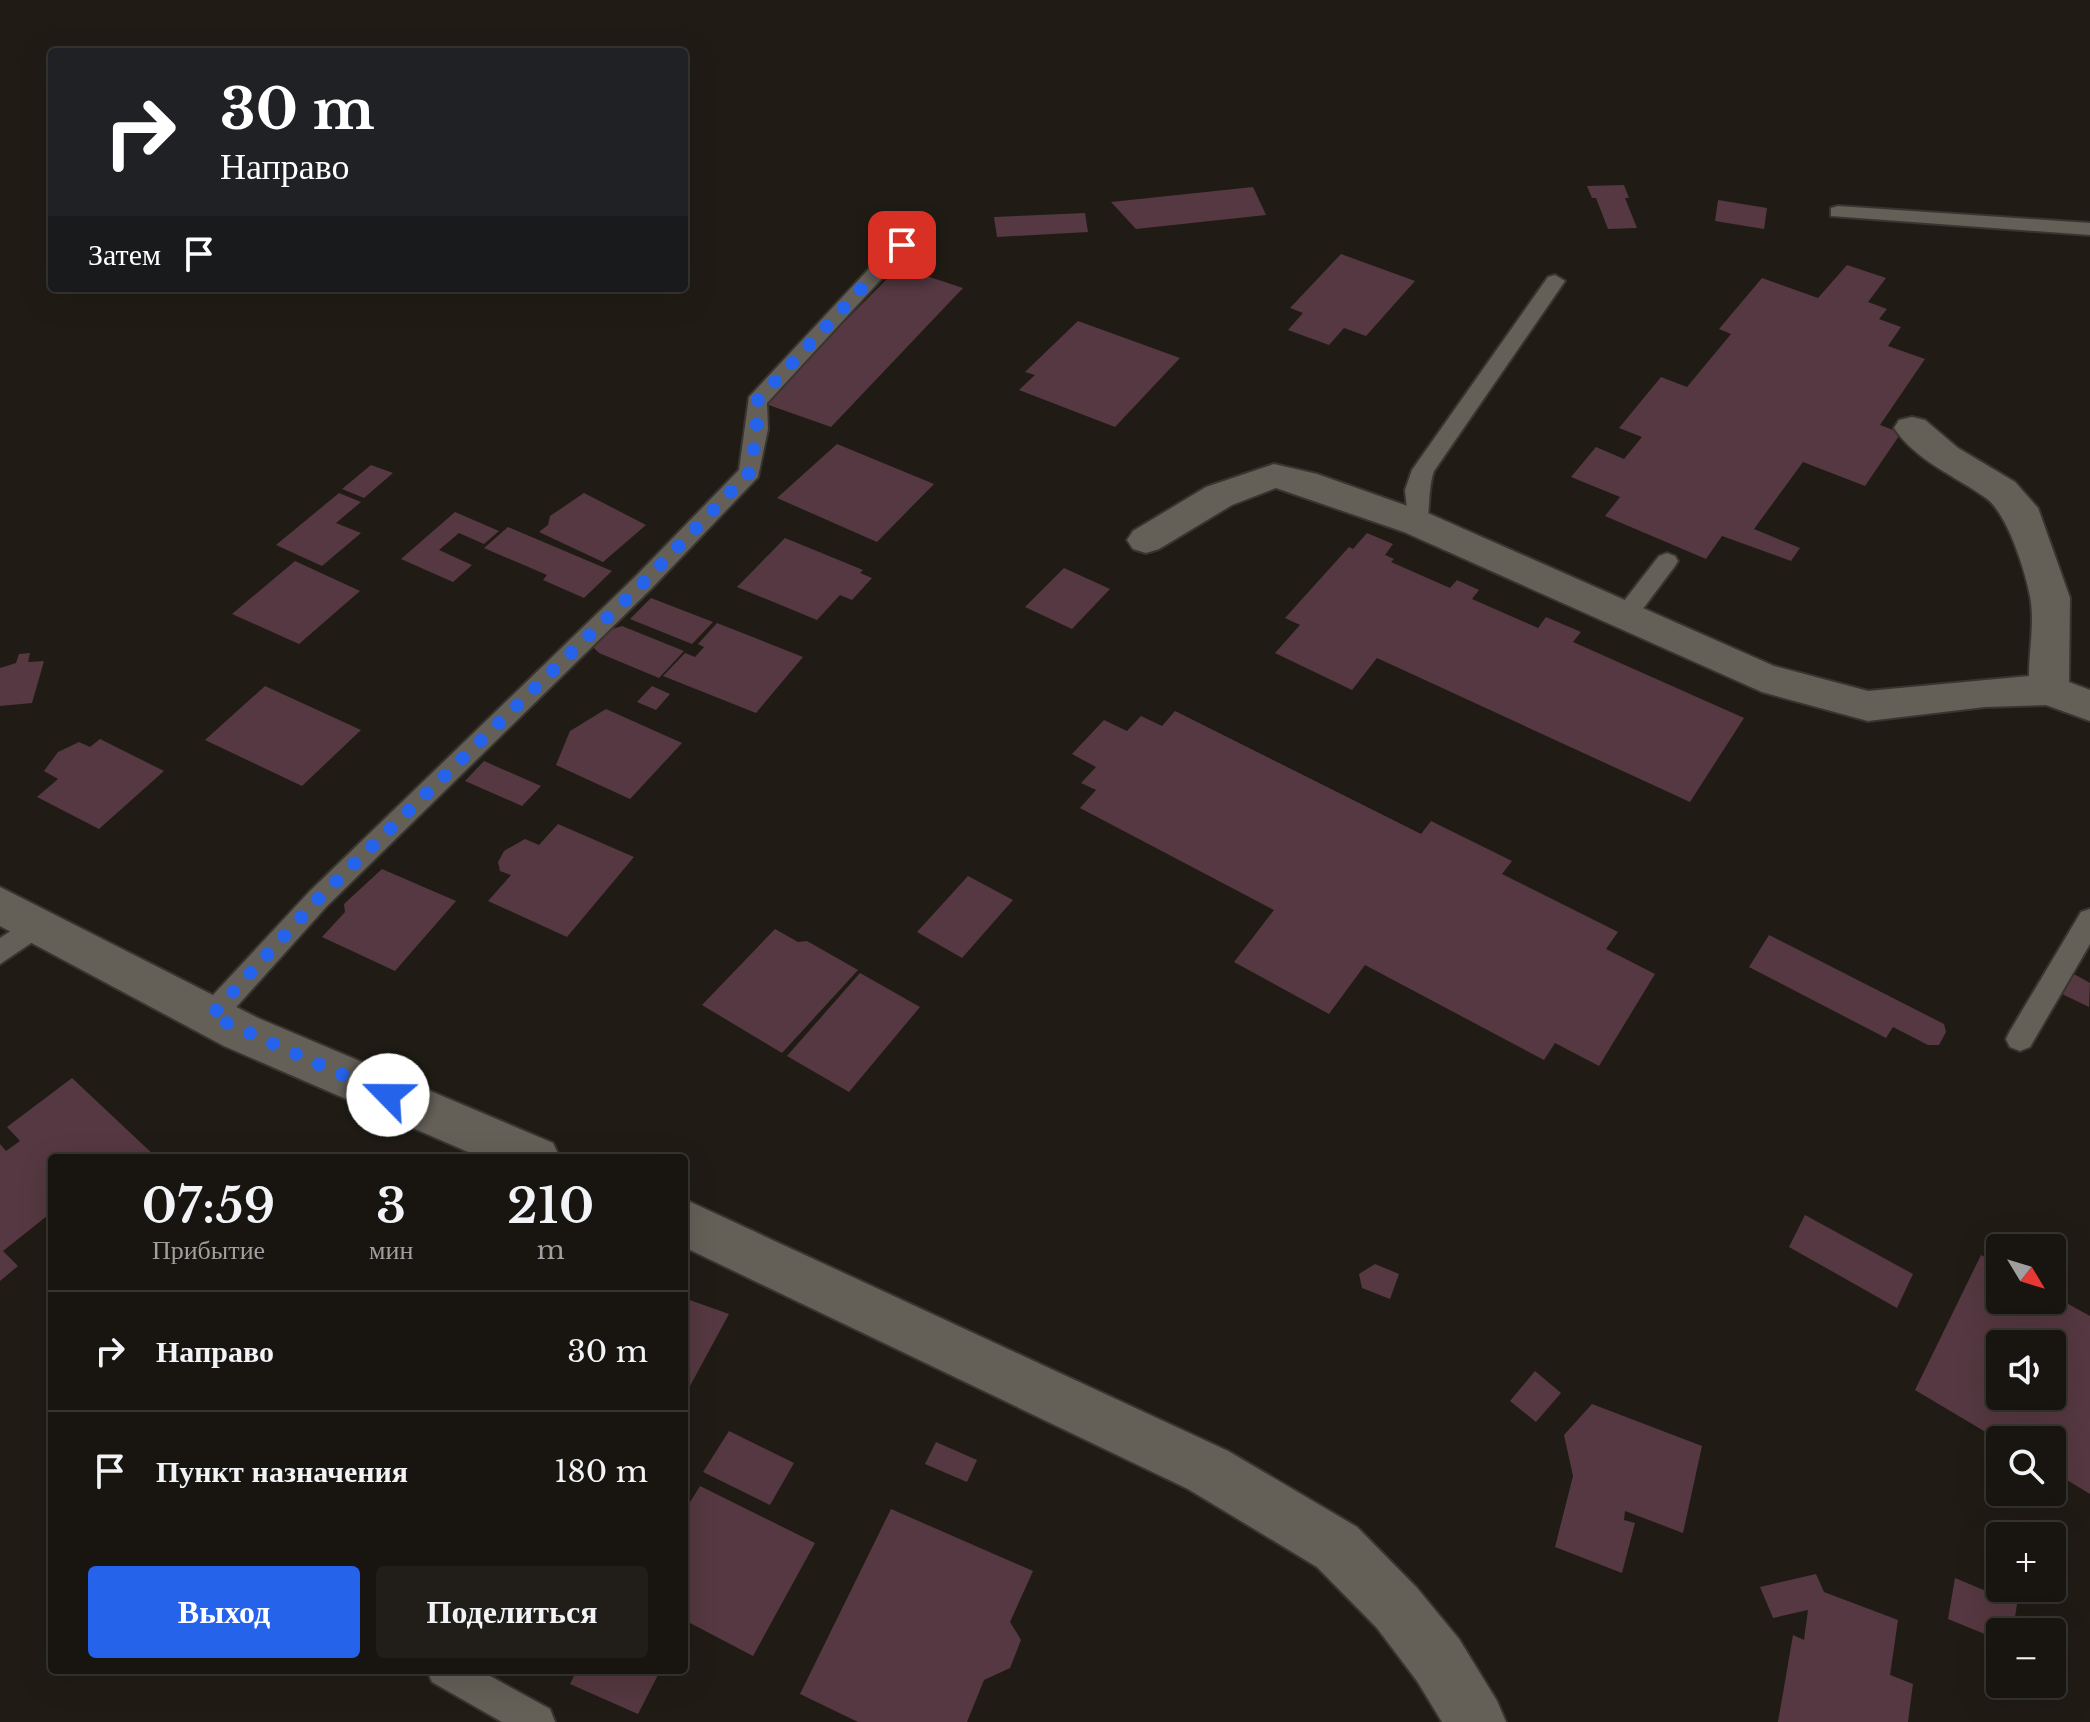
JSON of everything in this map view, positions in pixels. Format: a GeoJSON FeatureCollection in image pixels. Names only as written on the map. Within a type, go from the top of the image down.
{"type":"FeatureCollection","features":[{"type":"Feature","properties":{"kind":"street"},"geometry":{"type":"LineString","coordinates":[[1912,428],[1945,456],[2002,491],[2019,508],[2050,598],[2049,690]]}},
{"type":"Feature","properties":{"kind":"street"},"geometry":{"type":"LineString","coordinates":[[1146,540],[1219,496],[1274,476],[1332,491],[1417,523],[1762,677],[1813,694],[1868,706],[1985,692],[2049,690],[2090,706]]}},
{"type":"Feature","properties":{"kind":"street"},"geometry":{"type":"LineString","coordinates":[[19,915],[211,1016],[526,1154]]}},
{"type":"Feature","properties":{"kind":"street"},"geometry":{"type":"LineString","coordinates":[[688,1224],[1208,1470],[1337,1547],[1397,1608],[1438,1660],[1476,1722]]}},
{"type":"Feature","properties":{"kind":"lane"},"geometry":{"type":"LineString","coordinates":[[1838,212],[2090,229]]}},
{"type":"Feature","properties":{"kind":"lane"},"geometry":{"type":"LineString","coordinates":[[211,1016],[318,899],[644,582],[750,472],[757,429],[756,402],[902,245]]}},
{"type":"Feature","properties":{"kind":"lane"},"geometry":{"type":"LineString","coordinates":[[1417,523],[1416,490],[1423,470],[1555,281]]}},
{"type":"Feature","properties":{"kind":"lane"},"geometry":{"type":"LineString","coordinates":[[1625,616],[1667,561]]}},
{"type":"Feature","properties":{"kind":"lane"},"geometry":{"type":"LineString","coordinates":[[0,953],[19,915]]}},
{"type":"Feature","properties":{"kind":"lane"},"geometry":{"type":"LineString","coordinates":[[2020,1039],[2090,920]]}},
{"type":"Feature","properties":{"kind":"lane"},"geometry":{"type":"LineString","coordinates":[[451,1674],[537,1722]]}},
{"type":"Feature","properties":{"kind":"building"},"geometry":{"type":"Polygon","coordinates":[[[1624,185],[1629,198],[1625,198],[1637,228],[1608,229],[1596,198],[1592,198],[1587,186],[1624,185]]]}},
{"type":"Feature","properties":{"kind":"building"},"geometry":{"type":"Polygon","coordinates":[[[1253,187],[1266,215],[1136,229],[1111,202],[1253,187]]]}},
{"type":"Feature","properties":{"kind":"building"},"geometry":{"type":"Polygon","coordinates":[[[1718,200],[1767,208],[1764,229],[1715,221],[1718,200]]]}},
{"type":"Feature","properties":{"kind":"building"},"geometry":{"type":"Polygon","coordinates":[[[1085,213],[1088,232],[997,237],[994,217],[1085,213]]]}},
{"type":"Feature","properties":{"kind":"building"},"geometry":{"type":"Polygon","coordinates":[[[1341,254],[1415,281],[1366,336],[1344,328],[1329,345],[1288,330],[1303,313],[1290,308],[1341,254]]]}},
{"type":"Feature","properties":{"kind":"building"},"geometry":{"type":"Polygon","coordinates":[[[1847,265],[1886,278],[1868,302],[1887,309],[1879,319],[1901,327],[1888,346],[1925,359],[1880,425],[1901,433],[1865,486],[1803,462],[1754,529],[1800,548],[1791,561],[1722,536],[1706,559],[1605,516],[1620,497],[1571,477],[1596,447],[1624,459],[1642,437],[1619,428],[1661,377],[1687,387],[1731,334],[1719,329],[1762,278],[1818,298],[1847,265]]]}},
{"type":"Feature","properties":{"kind":"building"},"geometry":{"type":"Polygon","coordinates":[[[899,267],[963,288],[831,427],[763,403],[899,267]]]}},
{"type":"Feature","properties":{"kind":"building"},"geometry":{"type":"Polygon","coordinates":[[[1078,321],[1180,358],[1115,427],[1019,390],[1035,375],[1025,372],[1078,321]]]}},
{"type":"Feature","properties":{"kind":"building"},"geometry":{"type":"Polygon","coordinates":[[[837,444],[934,484],[877,542],[777,498],[837,444]]]}},
{"type":"Feature","properties":{"kind":"building"},"geometry":{"type":"Polygon","coordinates":[[[371,465],[393,473],[364,498],[342,489],[371,465]]]}},
{"type":"Feature","properties":{"kind":"building"},"geometry":{"type":"Polygon","coordinates":[[[339,493],[361,502],[336,523],[361,533],[322,566],[276,545],[339,493]]]}},
{"type":"Feature","properties":{"kind":"building"},"geometry":{"type":"Polygon","coordinates":[[[584,493],[646,525],[603,562],[539,532],[548,525],[550,516],[584,493]]]}},
{"type":"Feature","properties":{"kind":"building"},"geometry":{"type":"Polygon","coordinates":[[[455,512],[499,531],[484,544],[459,533],[439,550],[472,565],[453,582],[401,559],[455,512]]]}},
{"type":"Feature","properties":{"kind":"building"},"geometry":{"type":"Polygon","coordinates":[[[508,527],[612,571],[584,598],[543,580],[547,575],[484,548],[508,527]]]}},
{"type":"Feature","properties":{"kind":"building"},"geometry":{"type":"Polygon","coordinates":[[[1367,533],[1393,544],[1385,555],[1394,559],[1391,562],[1450,588],[1457,580],[1479,590],[1472,599],[1538,628],[1546,617],[1581,632],[1573,642],[1744,718],[1690,802],[1377,658],[1352,690],[1275,653],[1300,625],[1285,618],[1349,547],[1353,549],[1367,533]]]}},
{"type":"Feature","properties":{"kind":"building"},"geometry":{"type":"Polygon","coordinates":[[[785,538],[863,570],[860,573],[872,578],[852,600],[840,595],[817,620],[737,587],[785,538]]]}},
{"type":"Feature","properties":{"kind":"building"},"geometry":{"type":"Polygon","coordinates":[[[295,561],[360,591],[299,644],[232,614],[295,561]]]}},
{"type":"Feature","properties":{"kind":"building"},"geometry":{"type":"Polygon","coordinates":[[[1064,568],[1110,589],[1072,629],[1025,607],[1064,568]]]}},
{"type":"Feature","properties":{"kind":"building"},"geometry":{"type":"Polygon","coordinates":[[[651,598],[713,622],[692,644],[630,619],[651,598]]]}},
{"type":"Feature","properties":{"kind":"building"},"geometry":{"type":"Polygon","coordinates":[[[717,623],[803,657],[756,713],[663,676],[685,653],[695,657],[704,647],[698,644],[717,623]]]}},
{"type":"Feature","properties":{"kind":"building"},"geometry":{"type":"Polygon","coordinates":[[[622,626],[684,651],[659,678],[599,653],[593,647],[612,629],[622,626]]]}},
{"type":"Feature","properties":{"kind":"building"},"geometry":{"type":"Polygon","coordinates":[[[30,653],[28,662],[44,661],[32,703],[0,706],[0,668],[16,663],[19,654],[30,653]]]}},
{"type":"Feature","properties":{"kind":"building"},"geometry":{"type":"Polygon","coordinates":[[[265,686],[361,730],[302,786],[205,740],[265,686]]]}},
{"type":"Feature","properties":{"kind":"building"},"geometry":{"type":"Polygon","coordinates":[[[652,686],[670,694],[656,710],[637,702],[652,686]]]}},
{"type":"Feature","properties":{"kind":"building"},"geometry":{"type":"Polygon","coordinates":[[[606,709],[682,743],[630,799],[556,765],[570,731],[606,709]]]}},
{"type":"Feature","properties":{"kind":"building"},"geometry":{"type":"Polygon","coordinates":[[[1175,711],[1421,834],[1431,821],[1512,861],[1502,874],[1618,932],[1606,949],[1655,974],[1599,1066],[1555,1043],[1544,1060],[1365,965],[1329,1014],[1234,962],[1274,910],[1080,808],[1096,790],[1081,783],[1096,767],[1072,754],[1104,720],[1127,731],[1141,716],[1162,726],[1175,711]]]}},
{"type":"Feature","properties":{"kind":"building"},"geometry":{"type":"Polygon","coordinates":[[[100,739],[164,771],[99,829],[37,797],[58,779],[44,771],[58,752],[79,742],[90,747],[100,739]]]}},
{"type":"Feature","properties":{"kind":"building"},"geometry":{"type":"Polygon","coordinates":[[[484,761],[541,786],[522,806],[465,781],[484,761]]]}},
{"type":"Feature","properties":{"kind":"building"},"geometry":{"type":"Polygon","coordinates":[[[558,824],[634,857],[567,937],[488,901],[511,875],[500,871],[498,862],[504,851],[525,839],[539,845],[558,824]]]}},
{"type":"Feature","properties":{"kind":"building"},"geometry":{"type":"Polygon","coordinates":[[[382,869],[456,901],[395,971],[322,937],[345,912],[344,904],[382,869]]]}},
{"type":"Feature","properties":{"kind":"building"},"geometry":{"type":"Polygon","coordinates":[[[968,876],[1013,900],[962,958],[917,932],[968,876]]]}},
{"type":"Feature","properties":{"kind":"building"},"geometry":{"type":"Polygon","coordinates":[[[775,929],[798,942],[807,941],[858,970],[782,1053],[702,1005],[775,929]]]}},
{"type":"Feature","properties":{"kind":"building"},"geometry":{"type":"Polygon","coordinates":[[[1769,935],[1944,1024],[1946,1032],[1939,1045],[1928,1045],[1893,1027],[1886,1038],[1749,967],[1769,935]]]}},
{"type":"Feature","properties":{"kind":"building"},"geometry":{"type":"Polygon","coordinates":[[[860,973],[920,1007],[849,1092],[787,1056],[860,973]]]}},
{"type":"Feature","properties":{"kind":"building"},"geometry":{"type":"Polygon","coordinates":[[[2074,974],[2090,983],[2089,1007],[2062,994],[2074,974]]]}},
{"type":"Feature","properties":{"kind":"building"},"geometry":{"type":"Polygon","coordinates":[[[72,1078],[153,1154],[48,1154],[48,1215],[3,1251],[18,1266],[0,1281],[0,1144],[6,1151],[20,1141],[7,1127],[72,1078]]]}},
{"type":"Feature","properties":{"kind":"building"},"geometry":{"type":"Polygon","coordinates":[[[1805,1215],[1913,1274],[1897,1308],[1789,1247],[1805,1215]]]}},
{"type":"Feature","properties":{"kind":"building"},"geometry":{"type":"Polygon","coordinates":[[[1981,1255],[1986,1258],[1986,1314],[2066,1314],[2066,1303],[2090,1316],[2090,1494],[2066,1479],[2066,1426],[1986,1426],[1986,1432],[1915,1390],[1981,1255]]]}},
{"type":"Feature","properties":{"kind":"building"},"geometry":{"type":"Polygon","coordinates":[[[1375,1264],[1399,1274],[1390,1299],[1362,1288],[1359,1274],[1375,1264]]]}},
{"type":"Feature","properties":{"kind":"building"},"geometry":{"type":"Polygon","coordinates":[[[688,1299],[729,1314],[688,1390],[688,1299]]]}},
{"type":"Feature","properties":{"kind":"building"},"geometry":{"type":"Polygon","coordinates":[[[1535,1371],[1561,1393],[1536,1422],[1510,1401],[1535,1371]]]}},
{"type":"Feature","properties":{"kind":"building"},"geometry":{"type":"Polygon","coordinates":[[[1592,1404],[1702,1446],[1683,1533],[1625,1511],[1624,1520],[1635,1523],[1622,1573],[1555,1547],[1573,1476],[1564,1435],[1592,1404]]]}},
{"type":"Feature","properties":{"kind":"building"},"geometry":{"type":"Polygon","coordinates":[[[729,1431],[794,1463],[770,1505],[703,1472],[729,1431]]]}},
{"type":"Feature","properties":{"kind":"building"},"geometry":{"type":"Polygon","coordinates":[[[936,1442],[977,1460],[967,1482],[925,1464],[936,1442]]]}},
{"type":"Feature","properties":{"kind":"building"},"geometry":{"type":"Polygon","coordinates":[[[700,1486],[815,1543],[753,1656],[688,1624],[688,1506],[700,1486]]]}},
{"type":"Feature","properties":{"kind":"building"},"geometry":{"type":"Polygon","coordinates":[[[891,1509],[1033,1571],[1010,1622],[1021,1640],[1010,1668],[984,1680],[967,1722],[858,1722],[800,1694],[891,1509]]]}},
{"type":"Feature","properties":{"kind":"building"},"geometry":{"type":"Polygon","coordinates":[[[1816,1574],[1824,1592],[1898,1620],[1890,1675],[1913,1684],[1908,1722],[1778,1722],[1793,1635],[1804,1640],[1808,1610],[1773,1618],[1760,1587],[1816,1574]]]}},
{"type":"Feature","properties":{"kind":"building"},"geometry":{"type":"Polygon","coordinates":[[[1955,1578],[1986,1591],[1986,1602],[2017,1604],[2015,1618],[1986,1618],[1986,1635],[1948,1619],[1955,1578]]]}},
{"type":"Feature","properties":{"kind":"building"},"geometry":{"type":"Polygon","coordinates":[[[575,1674],[658,1674],[638,1714],[570,1684],[575,1674]]]}},
{"type":"Feature","properties":{"kind":"route"},"geometry":{"type":"LineString","coordinates":[[388,1095],[211,1016],[318,899],[644,582],[750,472],[757,429],[756,402],[902,245]]}}]}
